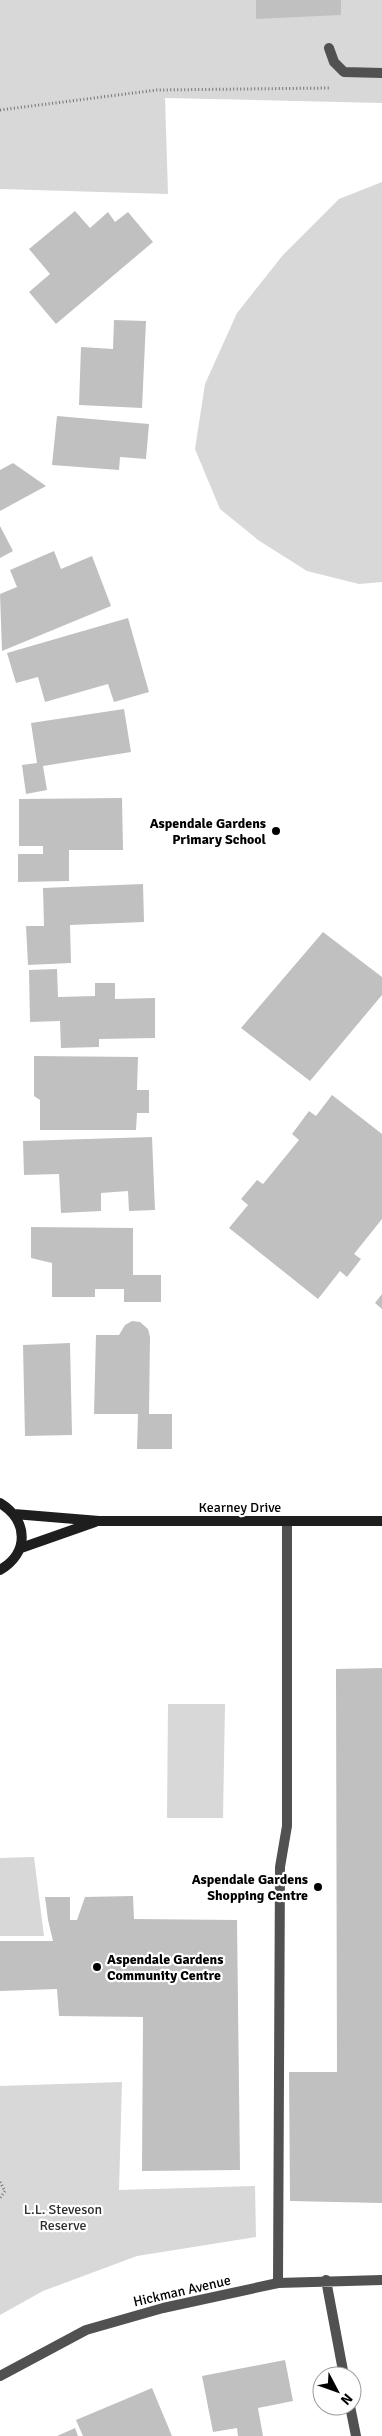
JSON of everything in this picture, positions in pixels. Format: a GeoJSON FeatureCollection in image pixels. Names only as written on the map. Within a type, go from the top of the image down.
{"type":"FeatureCollection","features":[{"type":"Feature","properties":{"kind":"street"},"geometry":{"type":"LineString","coordinates":[[329,48],[334,62],[344,72],[382,73]]}},
{"type":"Feature","properties":{"kind":"street"},"geometry":{"type":"LineString","coordinates":[[0,1503],[14,1514],[20,1525],[21,1548],[16,1558],[0,1570]]}},
{"type":"Feature","properties":{"kind":"street","name":"Kearney Drive"},"geometry":{"type":"LineString","coordinates":[[14,1514],[98,1521],[382,1521]]}},
{"type":"Feature","properties":{"kind":"street","name":"Kearney Drive"},"geometry":{"type":"LineString","coordinates":[[21,1548],[98,1521]]}},
{"type":"Feature","properties":{"kind":"street"},"geometry":{"type":"LineString","coordinates":[[278,2283],[280,1866],[287,1826],[288,1521]]}},
{"type":"Feature","properties":{"kind":"street"},"geometry":{"type":"LineString","coordinates":[[326,2280],[342,2366]]}},
{"type":"Feature","properties":{"kind":"street","name":"Hickman Avenue"},"geometry":{"type":"LineString","coordinates":[[0,2376],[86,2330],[163,2308],[278,2283],[326,2280],[382,2280]]}},
{"type":"Feature","properties":{"kind":"street"},"geometry":{"type":"LineString","coordinates":[[352,2416],[356,2436]]}},
{"type":"Feature","properties":{"kind":"path"},"geometry":{"type":"LineString","coordinates":[[0,110],[158,90],[338,88]]}},
{"type":"Feature","properties":{"kind":"path"},"geometry":{"type":"LineString","coordinates":[[0,2182],[4,2191],[0,2198]]}},
{"type":"Feature","properties":{"kind":"green space"},"geometry":{"type":"Polygon","coordinates":[[[0,0],[382,0],[382,103],[165,98],[168,194],[0,189],[0,0]]]}},
{"type":"Feature","properties":{"kind":"green space"},"geometry":{"type":"Polygon","coordinates":[[[382,182],[382,582],[359,584],[307,571],[258,540],[220,509],[195,449],[205,384],[237,313],[283,255],[339,199],[382,182]]]}},
{"type":"Feature","properties":{"kind":"green space"},"geometry":{"type":"Polygon","coordinates":[[[168,1704],[225,1704],[223,1818],[167,1818],[168,1704]]]}},
{"type":"Feature","properties":{"kind":"green space"},"geometry":{"type":"Polygon","coordinates":[[[34,1857],[44,1936],[0,1936],[0,1858],[34,1857]]]}},
{"type":"Feature","properties":{"kind":"green space","name":"L.L. Steveson Reserve"},"geometry":{"type":"Polygon","coordinates":[[[122,2082],[119,2190],[255,2186],[256,2237],[137,2256],[43,2291],[0,2315],[0,2086],[122,2082]]]}},
{"type":"Feature","properties":{"kind":"building"},"geometry":{"type":"Polygon","coordinates":[[[256,0],[341,0],[341,15],[256,19],[256,0]]]}},
{"type":"Feature","properties":{"kind":"building"},"geometry":{"type":"Polygon","coordinates":[[[75,211],[90,228],[108,212],[115,222],[128,212],[153,242],[56,324],[29,292],[50,274],[29,249],[75,211]]]}},
{"type":"Feature","properties":{"kind":"building"},"geometry":{"type":"Polygon","coordinates":[[[114,320],[146,321],[142,408],[79,405],[81,347],[113,349],[114,320]]]}},
{"type":"Feature","properties":{"kind":"building"},"geometry":{"type":"Polygon","coordinates":[[[57,416],[149,424],[146,459],[120,457],[119,470],[52,465],[57,416]]]}},
{"type":"Feature","properties":{"kind":"building"},"geometry":{"type":"Polygon","coordinates":[[[13,463],[46,486],[0,511],[0,470],[13,463]]]}},
{"type":"Feature","properties":{"kind":"building"},"geometry":{"type":"Polygon","coordinates":[[[0,526],[13,551],[0,558],[0,526]]]}},
{"type":"Feature","properties":{"kind":"building"},"geometry":{"type":"Polygon","coordinates":[[[54,551],[61,569],[92,556],[111,606],[2,651],[0,594],[17,587],[10,570],[54,551]]]}},
{"type":"Feature","properties":{"kind":"building"},"geometry":{"type":"Polygon","coordinates":[[[128,618],[149,692],[114,702],[108,684],[45,702],[38,677],[16,683],[7,653],[128,618]]]}},
{"type":"Feature","properties":{"kind":"building"},"geometry":{"type":"Polygon","coordinates":[[[124,709],[131,752],[43,766],[47,790],[26,794],[22,765],[37,763],[31,723],[124,709]]]}},
{"type":"Feature","properties":{"kind":"building"},"geometry":{"type":"Polygon","coordinates":[[[122,798],[123,850],[69,850],[69,881],[18,882],[18,854],[43,854],[43,846],[19,846],[19,799],[122,798]]]}},
{"type":"Feature","properties":{"kind":"building"},"geometry":{"type":"Polygon","coordinates":[[[143,884],[144,922],[70,925],[71,963],[28,965],[26,926],[44,926],[43,888],[143,884]]]}},
{"type":"Feature","properties":{"kind":"building"},"geometry":{"type":"Polygon","coordinates":[[[323,932],[382,977],[382,995],[310,1081],[241,1028],[323,932]]]}},
{"type":"Feature","properties":{"kind":"building"},"geometry":{"type":"Polygon","coordinates":[[[57,969],[58,997],[95,996],[95,983],[115,983],[115,999],[155,998],[155,1038],[99,1039],[99,1047],[61,1048],[60,1021],[30,1022],[29,970],[57,969]]]}},
{"type":"Feature","properties":{"kind":"building"},"geometry":{"type":"Polygon","coordinates":[[[34,1056],[138,1057],[137,1090],[149,1090],[149,1113],[137,1113],[136,1130],[40,1130],[40,1100],[34,1096],[34,1056]]]}},
{"type":"Feature","properties":{"kind":"building"},"geometry":{"type":"Polygon","coordinates":[[[332,1095],[382,1134],[382,1219],[354,1254],[361,1259],[347,1277],[340,1271],[318,1299],[229,1228],[248,1205],[241,1199],[257,1180],[263,1184],[299,1140],[292,1134],[309,1111],[316,1116],[332,1095]]]}},
{"type":"Feature","properties":{"kind":"building"},"geometry":{"type":"Polygon","coordinates":[[[152,1137],[155,1210],[129,1211],[128,1191],[101,1193],[101,1211],[61,1213],[59,1174],[24,1175],[23,1141],[152,1137]]]}},
{"type":"Feature","properties":{"kind":"building"},"geometry":{"type":"Polygon","coordinates":[[[31,1227],[133,1228],[133,1275],[161,1275],[161,1302],[124,1302],[124,1289],[95,1289],[95,1297],[52,1297],[52,1263],[31,1258],[31,1227]]]}},
{"type":"Feature","properties":{"kind":"building"},"geometry":{"type":"Polygon","coordinates":[[[382,1294],[382,1309],[375,1303],[382,1294]]]}},
{"type":"Feature","properties":{"kind":"building"},"geometry":{"type":"Polygon","coordinates":[[[132,1321],[140,1322],[148,1329],[150,1337],[149,1414],[172,1414],[172,1449],[137,1449],[138,1414],[94,1414],[96,1335],[119,1335],[125,1325],[132,1321]]]}},
{"type":"Feature","properties":{"kind":"building"},"geometry":{"type":"Polygon","coordinates":[[[70,1343],[72,1435],[25,1436],[23,1345],[70,1343]]]}},
{"type":"Feature","properties":{"kind":"building"},"geometry":{"type":"Polygon","coordinates":[[[382,1668],[382,2203],[290,2201],[289,2072],[337,2072],[336,1669],[382,1668]]]}},
{"type":"Feature","properties":{"kind":"building"},"geometry":{"type":"Polygon","coordinates":[[[133,1896],[134,1919],[237,1920],[240,2170],[142,2171],[143,2017],[59,2016],[57,1989],[0,1991],[0,1941],[53,1941],[45,1897],[70,1897],[70,1920],[77,1920],[85,1897],[133,1896]]]}},
{"type":"Feature","properties":{"kind":"building"},"geometry":{"type":"Polygon","coordinates":[[[285,2360],[293,2401],[258,2408],[263,2436],[238,2436],[237,2428],[213,2432],[202,2376],[285,2360]]]}},
{"type":"Feature","properties":{"kind":"building"},"geometry":{"type":"Polygon","coordinates":[[[152,2388],[172,2436],[83,2436],[76,2420],[152,2388]]]}},
{"type":"Feature","properties":{"kind":"building"},"geometry":{"type":"Polygon","coordinates":[[[75,2428],[78,2436],[57,2436],[75,2428]]]}},
{"type":"Feature","properties":{"kind":"place","name":"Aspendale Gardens Primary School"},"geometry":{"type":"Point","coordinates":[276,831]}},
{"type":"Feature","properties":{"kind":"place","name":"Aspendale Gardens Shopping Centre"},"geometry":{"type":"Point","coordinates":[318,1887]}},
{"type":"Feature","properties":{"kind":"place","name":"Aspendale Gardens Community Centre"},"geometry":{"type":"Point","coordinates":[97,1967]}}]}
